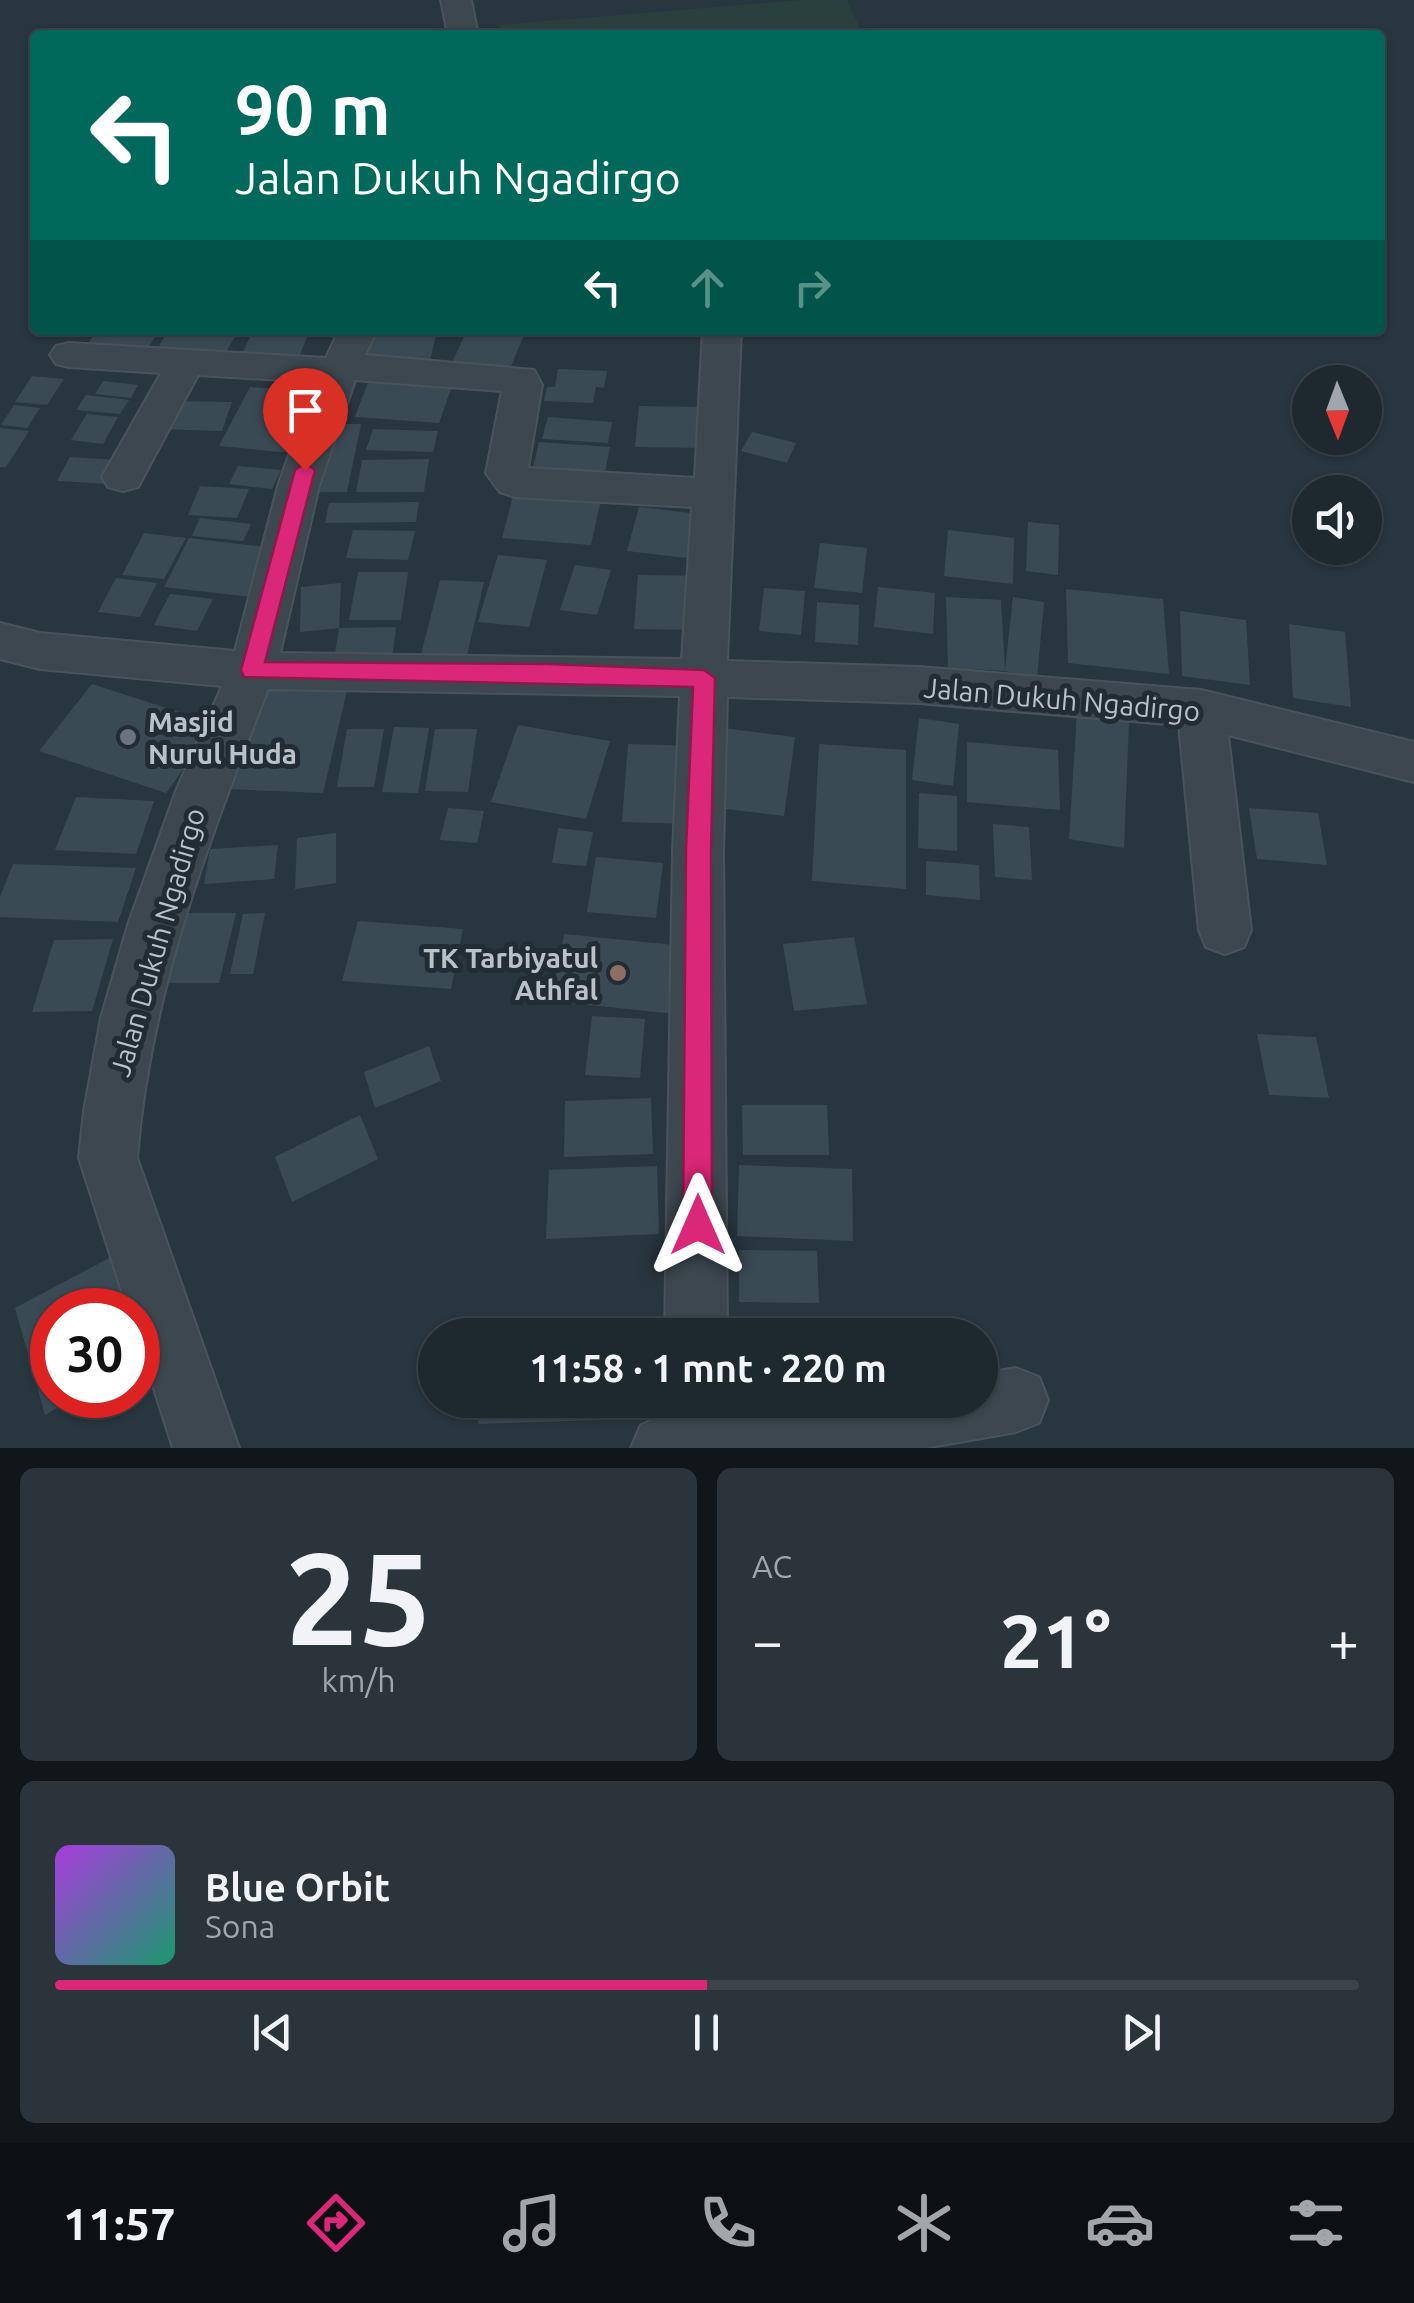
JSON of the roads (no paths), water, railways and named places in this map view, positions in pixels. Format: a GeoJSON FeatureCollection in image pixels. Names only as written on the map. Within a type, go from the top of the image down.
{"type":"FeatureCollection","features":[{"type":"Feature","properties":{"kind":"street"},"geometry":{"type":"LineString","coordinates":[[456,0],[463,30]]}},
{"type":"Feature","properties":{"kind":"street"},"geometry":{"type":"LineString","coordinates":[[696,1318],[698,869],[708,556],[715,494],[722,335]]}},
{"type":"Feature","properties":{"kind":"street"},"geometry":{"type":"LineString","coordinates":[[69,355],[187,360],[255,369],[345,356],[520,379],[523,385],[506,473],[516,482],[715,494]]}},
{"type":"Feature","properties":{"kind":"street","name":"Jalan Dukuh Ngadirgo"},"geometry":{"type":"LineString","coordinates":[[206,1448],[108,1158],[116,1073],[155,926],[201,791],[252,670],[294,502],[345,356]]}},
{"type":"Feature","properties":{"kind":"street"},"geometry":{"type":"LineString","coordinates":[[123,476],[187,360]]}},
{"type":"Feature","properties":{"kind":"street","name":"Jalan Dukuh Ngadirgo"},"geometry":{"type":"LineString","coordinates":[[0,642],[40,651],[252,670],[546,672],[994,690],[1201,709],[1414,762]]}},
{"type":"Feature","properties":{"kind":"street"},"geometry":{"type":"LineString","coordinates":[[1201,709],[1225,930]]}},
{"type":"Feature","properties":{"kind":"street"},"geometry":{"type":"LineString","coordinates":[[683,1431],[786,1439],[1016,1400]]}},
{"type":"Feature","properties":{"kind":"place","name":"Masjid Nurul Huda"},"geometry":{"type":"Point","coordinates":[128,737]}},
{"type":"Feature","properties":{"kind":"place","name":"TK Tarbiyatul Athfal"},"geometry":{"type":"Point","coordinates":[618,973]}}]}
